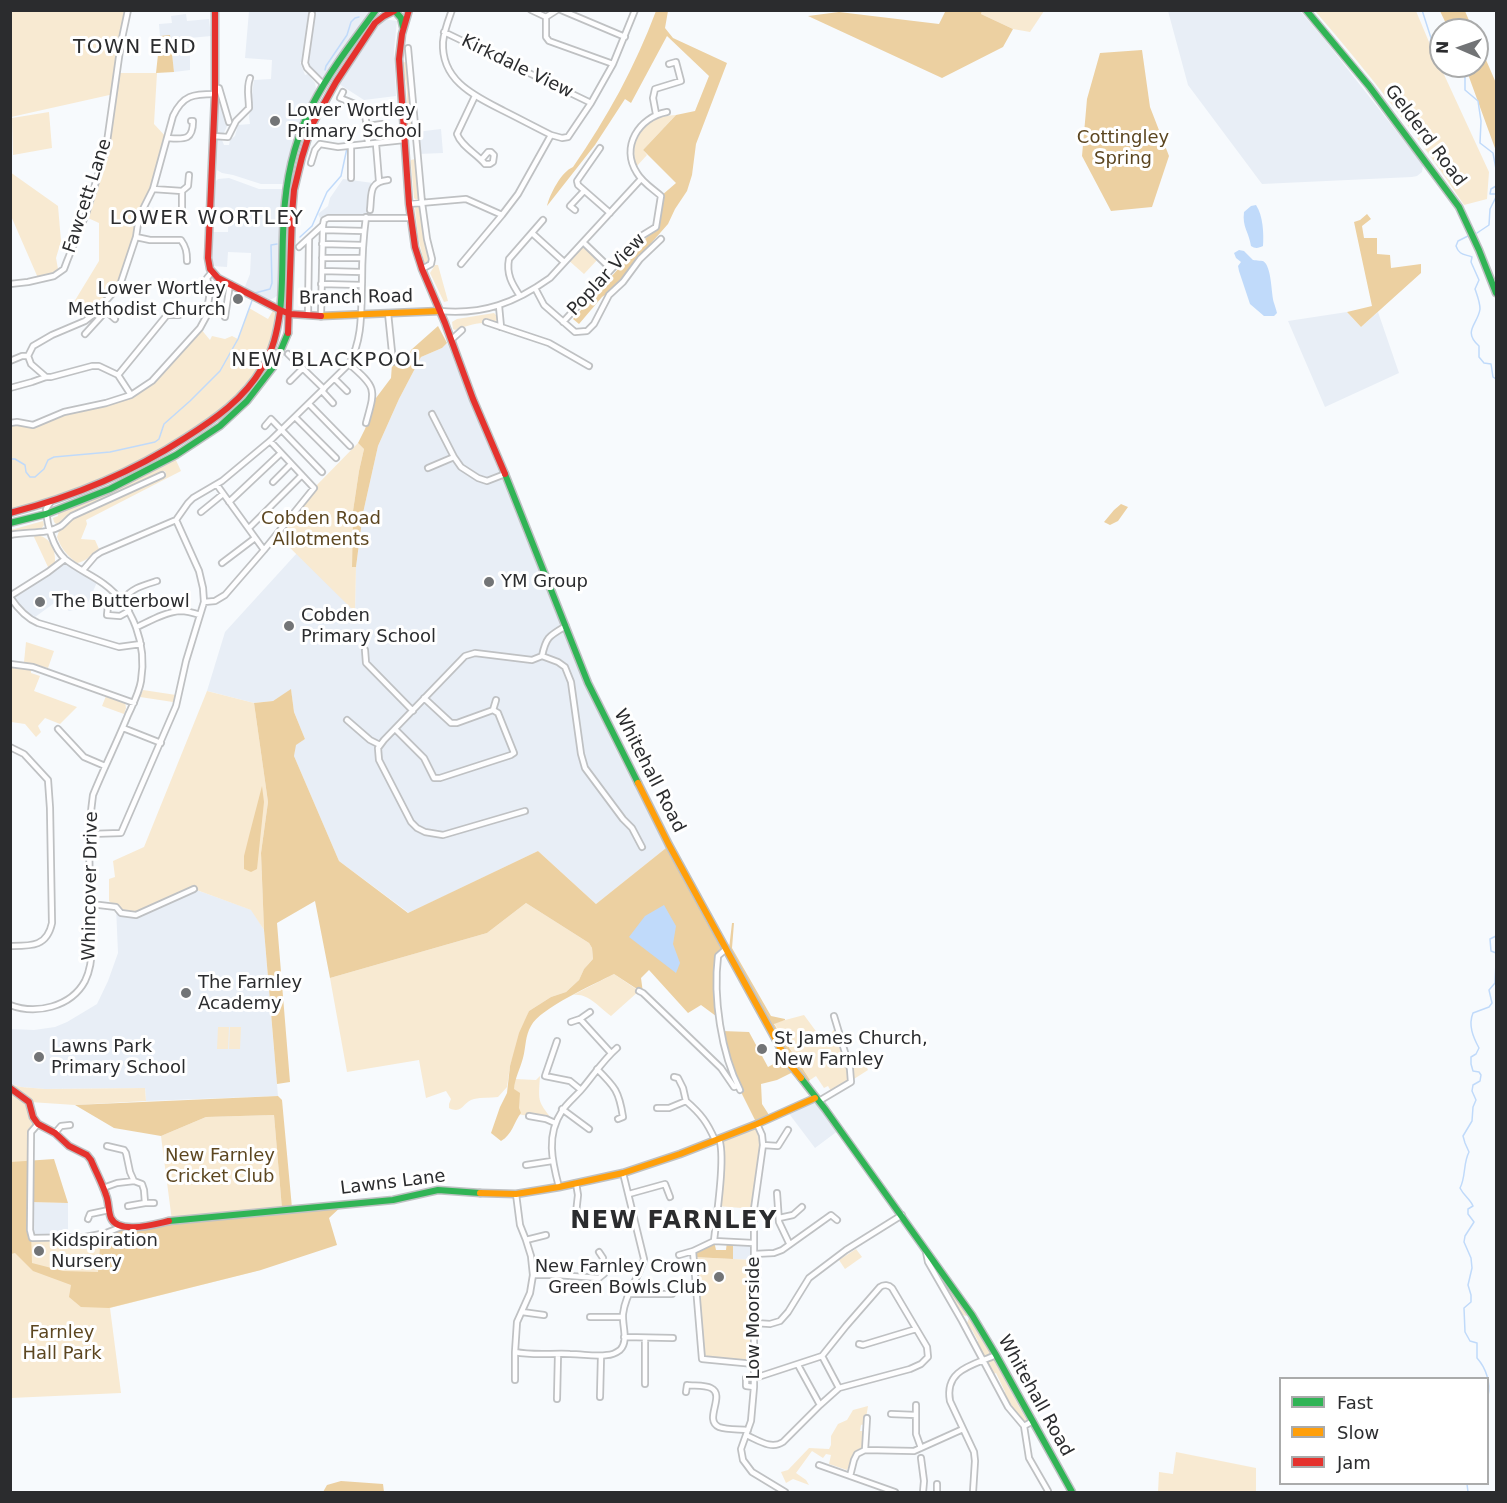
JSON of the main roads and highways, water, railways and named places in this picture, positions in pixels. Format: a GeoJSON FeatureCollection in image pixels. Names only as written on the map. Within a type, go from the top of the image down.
{"type":"FeatureCollection","features":[{"type":"Feature","properties":{"kind":"main road","name":"Branch Road"},"geometry":{"type":"LineString","coordinates":[[215,10],[215,91],[208,258],[212,272],[218,278],[290,314],[321,316],[440,311]]}},
{"type":"Feature","properties":{"kind":"main road"},"geometry":{"type":"LineString","coordinates":[[276,334],[280,310],[287,182],[302,125],[323,84],[376,10]]}},
{"type":"Feature","properties":{"kind":"main road","name":"Whitehall Road"},"geometry":{"type":"LineString","coordinates":[[409,10],[403,27],[399,59],[411,218],[416,247],[422,269],[473,399],[588,683],[669,845],[788,1062],[902,1215],[972,1315],[1072,1492]]}},
{"type":"Feature","properties":{"kind":"main road","name":"Gelderd Road"},"geometry":{"type":"LineString","coordinates":[[1306,10],[1369,86],[1459,207],[1497,293]]}},
{"type":"Feature","properties":{"kind":"main road"},"geometry":{"type":"LineString","coordinates":[[10,523],[46,514],[110,489],[176,455],[220,426],[248,401],[274,366],[287,337],[290,314],[294,190],[312,125],[375,23],[388,12],[396,11],[403,27]]}},
{"type":"Feature","properties":{"kind":"main road"},"geometry":{"type":"LineString","coordinates":[[323,84],[330,82],[352,58]]}},
{"type":"Feature","properties":{"kind":"main road"},"geometry":{"type":"LineString","coordinates":[[267,303],[275,300],[281,293]]}},
{"type":"Feature","properties":{"kind":"main road"},"geometry":{"type":"LineString","coordinates":[[280,310],[290,298]]}},
{"type":"Feature","properties":{"kind":"main road"},"geometry":{"type":"LineString","coordinates":[[10,513],[50,503],[104,483],[152,459],[213,420],[242,396],[253,382],[263,367],[284,319],[290,314]]}},
{"type":"Feature","properties":{"kind":"main road"},"geometry":{"type":"LineString","coordinates":[[32,508],[46,514]]}},
{"type":"Feature","properties":{"kind":"main road","name":"Lawns Lane"},"geometry":{"type":"LineString","coordinates":[[10,1088],[29,1102],[33,1117],[38,1124],[55,1133],[69,1146],[87,1155],[104,1188],[111,1218],[115,1224],[122,1227],[138,1227],[182,1219],[377,1202],[438,1190],[516,1194],[559,1187],[623,1173],[680,1154],[817,1099]]}},
{"type":"Feature","properties":{"kind":"water"},"geometry":{"type":"Polygon","coordinates":[[[1256,205],[1262,219],[1263,246],[1254,248],[1251,246],[1245,226],[1244,212],[1256,205]]]}},
{"type":"Feature","properties":{"kind":"water"},"geometry":{"type":"Polygon","coordinates":[[[1239,250],[1244,251],[1253,260],[1263,261],[1266,264],[1277,313],[1274,316],[1264,316],[1250,304],[1239,271],[1238,266],[1241,262],[1234,253],[1239,250]]]}},
{"type":"Feature","properties":{"kind":"water"},"geometry":{"type":"Polygon","coordinates":[[[664,905],[676,926],[673,944],[680,963],[676,973],[629,937],[645,916],[664,905]]]}},
{"type":"Feature","properties":{"kind":"waterway"},"geometry":{"type":"LineString","coordinates":[[1422,10],[1441,69],[1455,66],[1463,70],[1465,90],[1478,101],[1481,121],[1480,143],[1493,153],[1496,169]]}},
{"type":"Feature","properties":{"kind":"waterway"},"geometry":{"type":"LineString","coordinates":[[325,70],[347,35],[351,22],[359,17]]}},
{"type":"Feature","properties":{"kind":"waterway"},"geometry":{"type":"LineString","coordinates":[[348,144],[349,134]]}},
{"type":"Feature","properties":{"kind":"waterway"},"geometry":{"type":"LineString","coordinates":[[300,237],[312,226],[327,192],[341,176],[347,148]]}},
{"type":"Feature","properties":{"kind":"waterway"},"geometry":{"type":"LineString","coordinates":[[1496,186],[1491,189],[1490,194],[1496,194]]}},
{"type":"Feature","properties":{"kind":"waterway"},"geometry":{"type":"LineString","coordinates":[[1477,233],[1489,225],[1490,209],[1496,197]]}},
{"type":"Feature","properties":{"kind":"waterway"},"geometry":{"type":"LineString","coordinates":[[1468,236],[1458,241],[1456,246],[1460,253],[1472,257],[1471,262],[1479,280],[1475,289],[1480,309],[1471,332],[1474,341],[1479,346],[1479,357],[1484,363],[1491,364],[1493,377],[1496,379]]}},
{"type":"Feature","properties":{"kind":"waterway"},"geometry":{"type":"LineString","coordinates":[[255,294],[270,289],[272,283],[271,245],[277,244]]}},
{"type":"Feature","properties":{"kind":"waterway"},"geometry":{"type":"LineString","coordinates":[[10,459],[15,459],[25,465],[30,477],[35,477],[44,469],[48,460],[54,457],[110,452],[155,442],[159,439],[164,424],[220,371],[238,339],[253,298]]}},
{"type":"Feature","properties":{"kind":"waterway"},"geometry":{"type":"LineString","coordinates":[[1496,936],[1490,939],[1491,951],[1496,953]]}},
{"type":"Feature","properties":{"kind":"waterway"},"geometry":{"type":"LineString","coordinates":[[1487,1377],[1477,1358],[1477,1343],[1470,1341],[1465,1332],[1464,1308],[1471,1302],[1468,1285],[1472,1268],[1471,1258],[1464,1242],[1474,1222],[1468,1214],[1468,1209],[1473,1206],[1460,1188],[1469,1152],[1463,1136],[1472,1121],[1476,1100],[1472,1091],[1473,1085],[1480,1081],[1481,1075],[1473,1071],[1471,1064],[1471,1057],[1479,1048],[1471,1022],[1473,1013],[1489,1007],[1492,1003],[1489,990],[1495,983],[1496,962]]}},
{"type":"Feature","properties":{"kind":"waterway"},"geometry":{"type":"LineString","coordinates":[[1467,1485],[1468,1492]]}},
{"type":"Feature","properties":{"kind":"place","name":"Lower Wortley Primary School"},"geometry":{"type":"Point","coordinates":[275,121]}},
{"type":"Feature","properties":{"kind":"place","name":"Lower Wortley Methodist Church"},"geometry":{"type":"Point","coordinates":[238,299]}},
{"type":"Feature","properties":{"kind":"place","name":"YM Group"},"geometry":{"type":"Point","coordinates":[489,582]}},
{"type":"Feature","properties":{"kind":"place","name":"The Butterbowl"},"geometry":{"type":"Point","coordinates":[40,602]}},
{"type":"Feature","properties":{"kind":"place","name":"Cobden Primary School"},"geometry":{"type":"Point","coordinates":[289,626]}},
{"type":"Feature","properties":{"kind":"place","name":"The Farnley Academy"},"geometry":{"type":"Point","coordinates":[186,993]}},
{"type":"Feature","properties":{"kind":"place","name":"St James Church, New Farnley"},"geometry":{"type":"Point","coordinates":[762,1049]}},
{"type":"Feature","properties":{"kind":"place","name":"Lawns Park Primary School"},"geometry":{"type":"Point","coordinates":[39,1057]}},
{"type":"Feature","properties":{"kind":"place","name":"Kidspiration Nursery"},"geometry":{"type":"Point","coordinates":[39,1251]}},
{"type":"Feature","properties":{"kind":"place","name":"New Farnley Crown Green Bowls Club"},"geometry":{"type":"Point","coordinates":[719,1277]}},
{"type":"Feature","properties":{"kind":"district","name":"TOWN END"},"geometry":{"type":"Point","coordinates":[135,48]}},
{"type":"Feature","properties":{"kind":"district","name":"LOWER WORTLEY"},"geometry":{"type":"Point","coordinates":[207,219]}},
{"type":"Feature","properties":{"kind":"district","name":"NEW BLACKPOOL"},"geometry":{"type":"Point","coordinates":[328,361]}},
{"type":"Feature","properties":{"kind":"district","name":"NEW FARNLEY"},"geometry":{"type":"Point","coordinates":[674,1222]}},
{"type":"Feature","properties":{"kind":"park label","name":"Cottingley Spring"},"geometry":{"type":"Point","coordinates":[1123,148]}},
{"type":"Feature","properties":{"kind":"park label","name":"Cobden Road Allotments"},"geometry":{"type":"Point","coordinates":[321,529]}},
{"type":"Feature","properties":{"kind":"park label","name":"New Farnley Cricket Club"},"geometry":{"type":"Point","coordinates":[220,1166]}},
{"type":"Feature","properties":{"kind":"park label","name":"Farnley Hall Park"},"geometry":{"type":"Point","coordinates":[62,1343]}}]}
